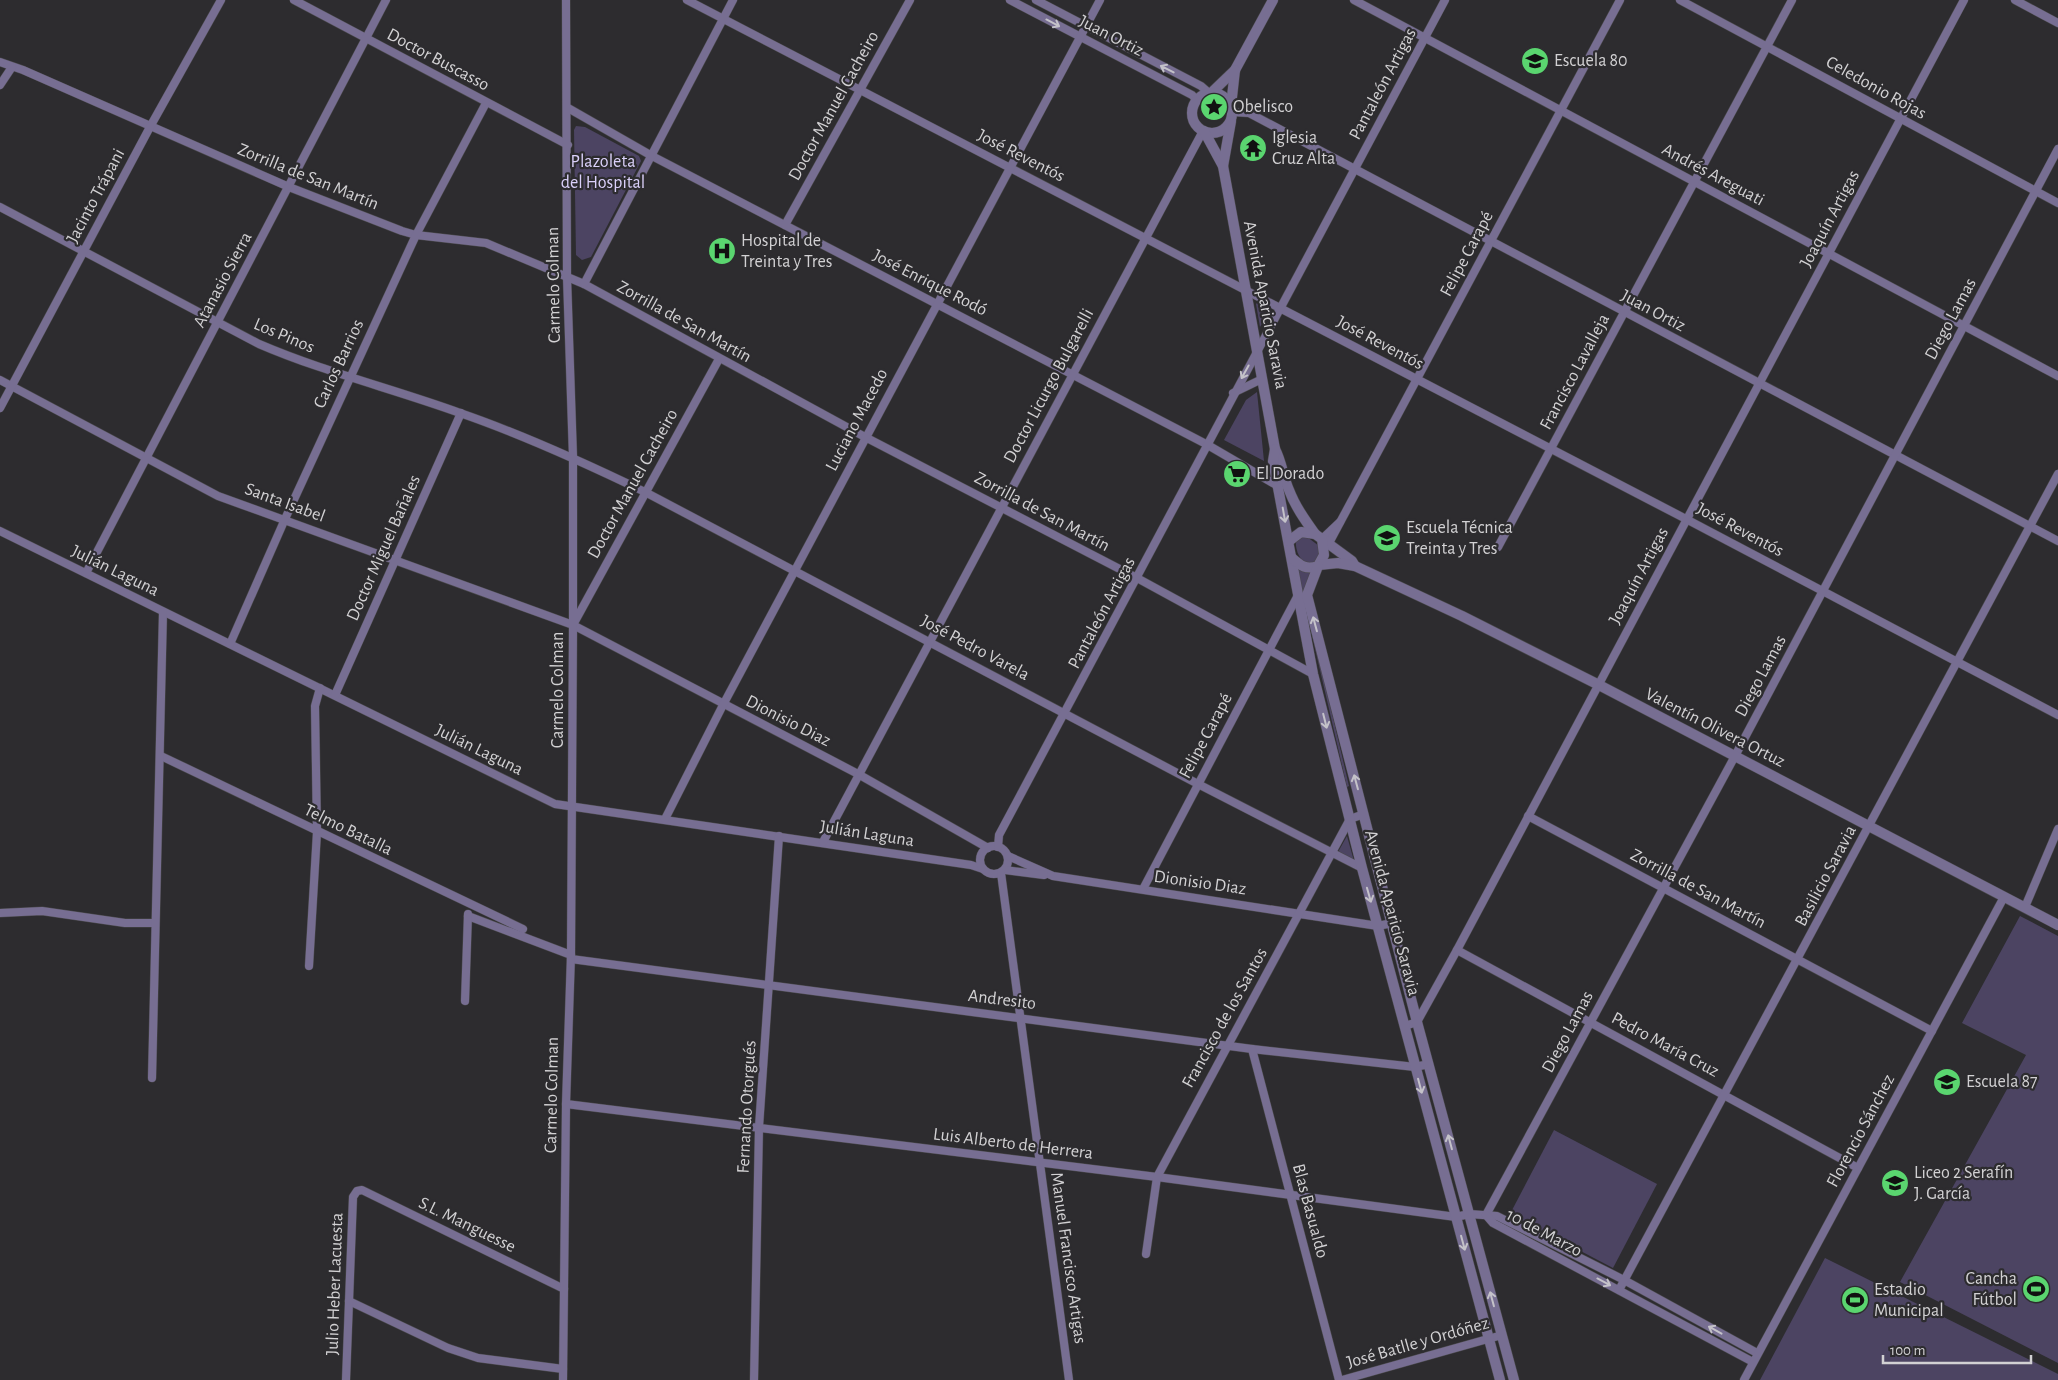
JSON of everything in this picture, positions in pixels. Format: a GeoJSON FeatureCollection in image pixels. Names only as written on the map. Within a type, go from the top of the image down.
{"type":"FeatureCollection","features":[{"type":"Feature","properties":{"kind":"street","name":"Jacinto Trápani"},"geometry":{"type":"LineString","coordinates":[[0,408],[150,127],[221,0]]}},
{"type":"Feature","properties":{"kind":"street","name":"Doctor Buscasso"},"geometry":{"type":"LineString","coordinates":[[294,0],[568,145]]}},
{"type":"Feature","properties":{"kind":"street","name":"Atanasio Sierra"},"geometry":{"type":"LineString","coordinates":[[86,573],[386,0]]}},
{"type":"Feature","properties":{"kind":"street","name":"Carmelo Colman"},"geometry":{"type":"LineString","coordinates":[[563,1380],[566,1104],[571,957],[573,625],[573,457],[567,277],[568,108],[566,0]]}},
{"type":"Feature","properties":{"kind":"street","name":"José Reventós"},"geometry":{"type":"LineString","coordinates":[[687,0],[1551,448],[2058,715]]}},
{"type":"Feature","properties":{"kind":"street"},"geometry":{"type":"LineString","coordinates":[[584,284],[734,0]]}},
{"type":"Feature","properties":{"kind":"street","name":"Doctor Manuel Cacheiro"},"geometry":{"type":"LineString","coordinates":[[785,226],[910,0]]}},
{"type":"Feature","properties":{"kind":"street","name":"Juan Ortiz"},"geometry":{"type":"LineString","coordinates":[[1010,0],[1192,95],[1197,100]]}},
{"type":"Feature","properties":{"kind":"street","name":"Juan Ortiz"},"geometry":{"type":"LineString","coordinates":[[1036,0],[1201,86],[1210,93]]}},
{"type":"Feature","properties":{"kind":"street","name":"Luciano Macedo"},"geometry":{"type":"LineString","coordinates":[[665,820],[723,705],[936,302],[1100,0]]}},
{"type":"Feature","properties":{"kind":"street"},"geometry":{"type":"LineString","coordinates":[[1210,93],[1225,98],[1232,113],[1220,132],[1203,131],[1196,124],[1192,114],[1197,100],[1210,93],[1235,70],[1274,0]]}},
{"type":"Feature","properties":{"kind":"street","name":"Andrés Areguati"},"geometry":{"type":"LineString","coordinates":[[1354,0],[2058,376]]}},
{"type":"Feature","properties":{"kind":"street","name":"Pantaleón Artigas"},"geometry":{"type":"LineString","coordinates":[[998,847],[999,835],[1137,578],[1206,444],[1445,0]]}},
{"type":"Feature","properties":{"kind":"street","name":"Felipe Carapé"},"geometry":{"type":"LineString","coordinates":[[1322,539],[1339,528],[1340,522],[1416,378],[1620,0]]}},
{"type":"Feature","properties":{"kind":"street","name":"Celedonio Rojas"},"geometry":{"type":"LineString","coordinates":[[1680,0],[1767,45],[2058,203]]}},
{"type":"Feature","properties":{"kind":"street","name":"Francisco Lavalleja"},"geometry":{"type":"LineString","coordinates":[[1498,547],[1792,0]]}},
{"type":"Feature","properties":{"kind":"street","name":"Joaquín Artigas"},"geometry":{"type":"LineString","coordinates":[[1417,1022],[1964,0]]}},
{"type":"Feature","properties":{"kind":"street"},"geometry":{"type":"LineString","coordinates":[[2015,0],[2058,23]]}},
{"type":"Feature","properties":{"kind":"street","name":"Zorrilla de San Martín"},"geometry":{"type":"LineString","coordinates":[[0,62],[23,70],[289,187],[416,235],[486,243],[584,284],[865,437],[1270,648],[1313,674]]}},
{"type":"Feature","properties":{"kind":"street"},"geometry":{"type":"LineString","coordinates":[[0,85],[12,67]]}},
{"type":"Feature","properties":{"kind":"street","name":"Avenida Aparicio Saravia"},"geometry":{"type":"LineString","coordinates":[[1223,166],[1232,113],[1235,70]]}},
{"type":"Feature","properties":{"kind":"street","name":"Carlos Barrios"},"geometry":{"type":"LineString","coordinates":[[230,644],[416,235],[486,103]]}},
{"type":"Feature","properties":{"kind":"street","name":"José Enrique Rodó"},"geometry":{"type":"LineString","coordinates":[[568,108],[652,156],[1206,444],[1278,486]]}},
{"type":"Feature","properties":{"kind":"street","name":"Juan Ortiz"},"geometry":{"type":"LineString","coordinates":[[1232,113],[1249,113],[2058,541]]}},
{"type":"Feature","properties":{"kind":"street","name":"Avenida Aparicio Saravia"},"geometry":{"type":"LineString","coordinates":[[1203,131],[1223,166],[1275,449],[1280,458],[1288,489],[1300,512],[1322,539]]}},
{"type":"Feature","properties":{"kind":"street","name":"Doctor Licurgo Bulgarelli"},"geometry":{"type":"LineString","coordinates":[[823,842],[1203,131]]}},
{"type":"Feature","properties":{"kind":"street","name":"Diego Lamas"},"geometry":{"type":"LineString","coordinates":[[1486,1215],[1735,756],[2058,148]]}},
{"type":"Feature","properties":{"kind":"street","name":"Los Pinos"},"geometry":{"type":"LineString","coordinates":[[0,206],[218,322],[289,357],[460,413],[573,457]]}},
{"type":"Feature","properties":{"kind":"street","name":"Doctor Manuel Cacheiro"},"geometry":{"type":"LineString","coordinates":[[573,625],[719,358]]}},
{"type":"Feature","properties":{"kind":"street"},"geometry":{"type":"LineString","coordinates":[[1234,393],[1262,379]]}},
{"type":"Feature","properties":{"kind":"street","name":"Santa Isabel"},"geometry":{"type":"LineString","coordinates":[[0,380],[218,496],[396,559],[573,625]]}},
{"type":"Feature","properties":{"kind":"street","name":"Doctor Miguel Bañales"},"geometry":{"type":"LineString","coordinates":[[335,695],[460,413]]}},
{"type":"Feature","properties":{"kind":"street","name":"Avenida Aparicio Saravia"},"geometry":{"type":"LineString","coordinates":[[1275,449],[1273,462],[1313,674],[1362,868],[1500,1380]]}},
{"type":"Feature","properties":{"kind":"street","name":"José Pedro Varela"},"geometry":{"type":"LineString","coordinates":[[573,457],[645,492],[1198,784],[1362,868]]}},
{"type":"Feature","properties":{"kind":"street","name":"Basilicio Saravia"},"geometry":{"type":"LineString","coordinates":[[1619,1290],[2058,474]]}},
{"type":"Feature","properties":{"kind":"street","name":"Julián Laguna"},"geometry":{"type":"LineString","coordinates":[[0,531],[554,804],[823,842],[971,865],[983,869]]}},
{"type":"Feature","properties":{"kind":"street"},"geometry":{"type":"LineString","coordinates":[[1289,541],[1301,532],[1322,539],[1324,555],[1319,565],[1309,569],[1303,567],[1292,558]]}},
{"type":"Feature","properties":{"kind":"street","name":"Valentín Olivera Ortuz"},"geometry":{"type":"LineString","coordinates":[[1322,539],[1352,561],[1355,566]]}},
{"type":"Feature","properties":{"kind":"street","name":"Valentín Olivera Ortuz"},"geometry":{"type":"LineString","coordinates":[[1319,565],[1338,563],[1355,566],[1462,616],[1599,685],[2058,925]]}},
{"type":"Feature","properties":{"kind":"street","name":"Avenida Aparicio Saravia"},"geometry":{"type":"LineString","coordinates":[[1319,565],[1308,595],[1417,1022],[1514,1380]]}},
{"type":"Feature","properties":{"kind":"street","name":"Felipe Carapé"},"geometry":{"type":"LineString","coordinates":[[1143,889],[1298,597]]}},
{"type":"Feature","properties":{"kind":"street"},"geometry":{"type":"LineString","coordinates":[[152,1078],[154,923],[161,756],[163,612]]}},
{"type":"Feature","properties":{"kind":"street","name":"Dionisio Diaz"},"geometry":{"type":"LineString","coordinates":[[573,625],[858,774],[988,848]]}},
{"type":"Feature","properties":{"kind":"street"},"geometry":{"type":"LineString","coordinates":[[309,966],[316,832],[315,706],[320,688]]}},
{"type":"Feature","properties":{"kind":"street","name":"Telmo Batalla"},"geometry":{"type":"LineString","coordinates":[[161,756],[316,832],[523,929]]}},
{"type":"Feature","properties":{"kind":"street"},"geometry":{"type":"LineString","coordinates":[[1350,819],[1364,814]]}},
{"type":"Feature","properties":{"kind":"street","name":"Zorrilla de San Martín"},"geometry":{"type":"LineString","coordinates":[[1528,816],[1932,1031]]}},
{"type":"Feature","properties":{"kind":"street","name":"Francisco de los Santos"},"geometry":{"type":"LineString","coordinates":[[1146,1254],[1158,1177],[1227,1044],[1350,819]]}},
{"type":"Feature","properties":{"kind":"street"},"geometry":{"type":"LineString","coordinates":[[2025,908],[2058,829]]}},
{"type":"Feature","properties":{"kind":"street","name":"Fernando Otorgués"},"geometry":{"type":"LineString","coordinates":[[754,1380],[760,1127],[780,836]]}},
{"type":"Feature","properties":{"kind":"street"},"geometry":{"type":"LineString","coordinates":[[1003,871],[1008,856],[998,847],[988,848],[982,855],[983,869],[991,874],[1003,871],[1053,876]]}},
{"type":"Feature","properties":{"kind":"street","name":"Dionisio Diaz"},"geometry":{"type":"LineString","coordinates":[[1008,856],[1053,876],[1300,912],[1378,926],[1392,923]]}},
{"type":"Feature","properties":{"kind":"street","name":"Manuel Francisco Artigas"},"geometry":{"type":"LineString","coordinates":[[1003,871],[1020,1017],[1069,1380]]}},
{"type":"Feature","properties":{"kind":"street","name":"Florencio Sánchez"},"geometry":{"type":"LineString","coordinates":[[1744,1380],[2004,897]]}},
{"type":"Feature","properties":{"kind":"street"},"geometry":{"type":"LineString","coordinates":[[465,1001],[468,904]]}},
{"type":"Feature","properties":{"kind":"street"},"geometry":{"type":"LineString","coordinates":[[0,913],[42,911],[125,923],[154,923]]}},
{"type":"Feature","properties":{"kind":"street","name":"Andresito"},"geometry":{"type":"LineString","coordinates":[[468,916],[571,957],[1227,1044],[1252,1049],[1415,1067],[1429,1064]]}},
{"type":"Feature","properties":{"kind":"street","name":"Pedro María Cruz"},"geometry":{"type":"LineString","coordinates":[[1457,950],[1858,1168]]}},
{"type":"Feature","properties":{"kind":"street"},"geometry":{"type":"LineString","coordinates":[[1406,1026],[1417,1022]]}},
{"type":"Feature","properties":{"kind":"street","name":"Blas Basualdo"},"geometry":{"type":"LineString","coordinates":[[1252,1049],[1340,1380]]}},
{"type":"Feature","properties":{"kind":"street","name":"Luis Alberto de Herrera"},"geometry":{"type":"LineString","coordinates":[[566,1104],[1158,1177],[1456,1217],[1470,1214],[1486,1215]]}},
{"type":"Feature","properties":{"kind":"street","name":"S.L. Manguesse"},"geometry":{"type":"LineString","coordinates":[[357,1191],[362,1190],[564,1289]]}},
{"type":"Feature","properties":{"kind":"street","name":"Julio Heber Lacuesta"},"geometry":{"type":"LineString","coordinates":[[346,1380],[353,1197],[357,1191]]}},
{"type":"Feature","properties":{"kind":"street","name":"10 de Marzo"},"geometry":{"type":"LineString","coordinates":[[1486,1215],[1497,1216],[1624,1280],[1757,1353]]}},
{"type":"Feature","properties":{"kind":"street","name":"10 de Marzo"},"geometry":{"type":"LineString","coordinates":[[1486,1215],[1492,1224],[1753,1362]]}},
{"type":"Feature","properties":{"kind":"street"},"geometry":{"type":"LineString","coordinates":[[349,1301],[448,1348],[478,1358],[562,1369]]}},
{"type":"Feature","properties":{"kind":"street","name":"José Batlle y Ordóñez"},"geometry":{"type":"LineString","coordinates":[[1340,1380],[1502,1335]]}},
{"type":"Feature","properties":{"kind":"green space","name":"Plazoleta del Hospital"},"geometry":{"type":"Polygon","coordinates":[[[576,126],[585,127],[639,156],[641,161],[591,257],[582,260],[576,255],[574,130],[576,126]]]}},
{"type":"Feature","properties":{"kind":"green space"},"geometry":{"type":"Polygon","coordinates":[[[1256,304],[1270,310],[1260,327],[1256,304]]]}},
{"type":"Feature","properties":{"kind":"green space"},"geometry":{"type":"Polygon","coordinates":[[[1257,392],[1264,461],[1224,440],[1246,400],[1257,392]]]}},
{"type":"Feature","properties":{"kind":"green space"},"geometry":{"type":"Polygon","coordinates":[[[1306,536],[1319,546],[1316,562],[1305,563],[1300,558],[1296,539],[1306,536]]]}},
{"type":"Feature","properties":{"kind":"green space"},"geometry":{"type":"Polygon","coordinates":[[[1296,566],[1313,571],[1304,593],[1349,786],[1347,787],[1296,566]]]}},
{"type":"Feature","properties":{"kind":"green space"},"geometry":{"type":"Polygon","coordinates":[[[1347,836],[1354,861],[1338,852],[1347,836]]]}},
{"type":"Feature","properties":{"kind":"green space"},"geometry":{"type":"Polygon","coordinates":[[[2020,916],[2058,936],[2058,1363],[1900,1282],[2026,1055],[1962,1023],[2020,916]]]}},
{"type":"Feature","properties":{"kind":"green space"},"geometry":{"type":"Polygon","coordinates":[[[1554,1130],[1657,1184],[1613,1268],[1510,1214],[1554,1130]]]}},
{"type":"Feature","properties":{"kind":"green space","name":"Estadio Municipal"},"geometry":{"type":"Polygon","coordinates":[[[1825,1258],[2058,1374],[2058,1380],[1760,1380],[1825,1258]]]}},
{"type":"Feature","properties":{"kind":"place","name":"Escuela 80"},"geometry":{"type":"Point","coordinates":[1535,61]}},
{"type":"Feature","properties":{"kind":"place","name":"Obelisco"},"geometry":{"type":"Point","coordinates":[1214,107]}},
{"type":"Feature","properties":{"kind":"place","name":"Iglesia Cruz Alta"},"geometry":{"type":"Point","coordinates":[1253,148]}},
{"type":"Feature","properties":{"kind":"place","name":"Hospital de Treinta y Tres"},"geometry":{"type":"Point","coordinates":[722,251]}},
{"type":"Feature","properties":{"kind":"place","name":"El Dorado"},"geometry":{"type":"Point","coordinates":[1237,474]}},
{"type":"Feature","properties":{"kind":"place","name":"Escuela Técnica Treinta y Tres"},"geometry":{"type":"Point","coordinates":[1387,538]}},
{"type":"Feature","properties":{"kind":"place","name":"Escuela 87"},"geometry":{"type":"Point","coordinates":[1947,1082]}},
{"type":"Feature","properties":{"kind":"place","name":"Liceo 2 Serafín J. García"},"geometry":{"type":"Point","coordinates":[1895,1183]}},
{"type":"Feature","properties":{"kind":"place","name":"Cancha Fútbol"},"geometry":{"type":"Point","coordinates":[2036,1289]}},
{"type":"Feature","properties":{"kind":"place","name":"Estadio Municipal"},"geometry":{"type":"Point","coordinates":[1855,1300]}}]}
